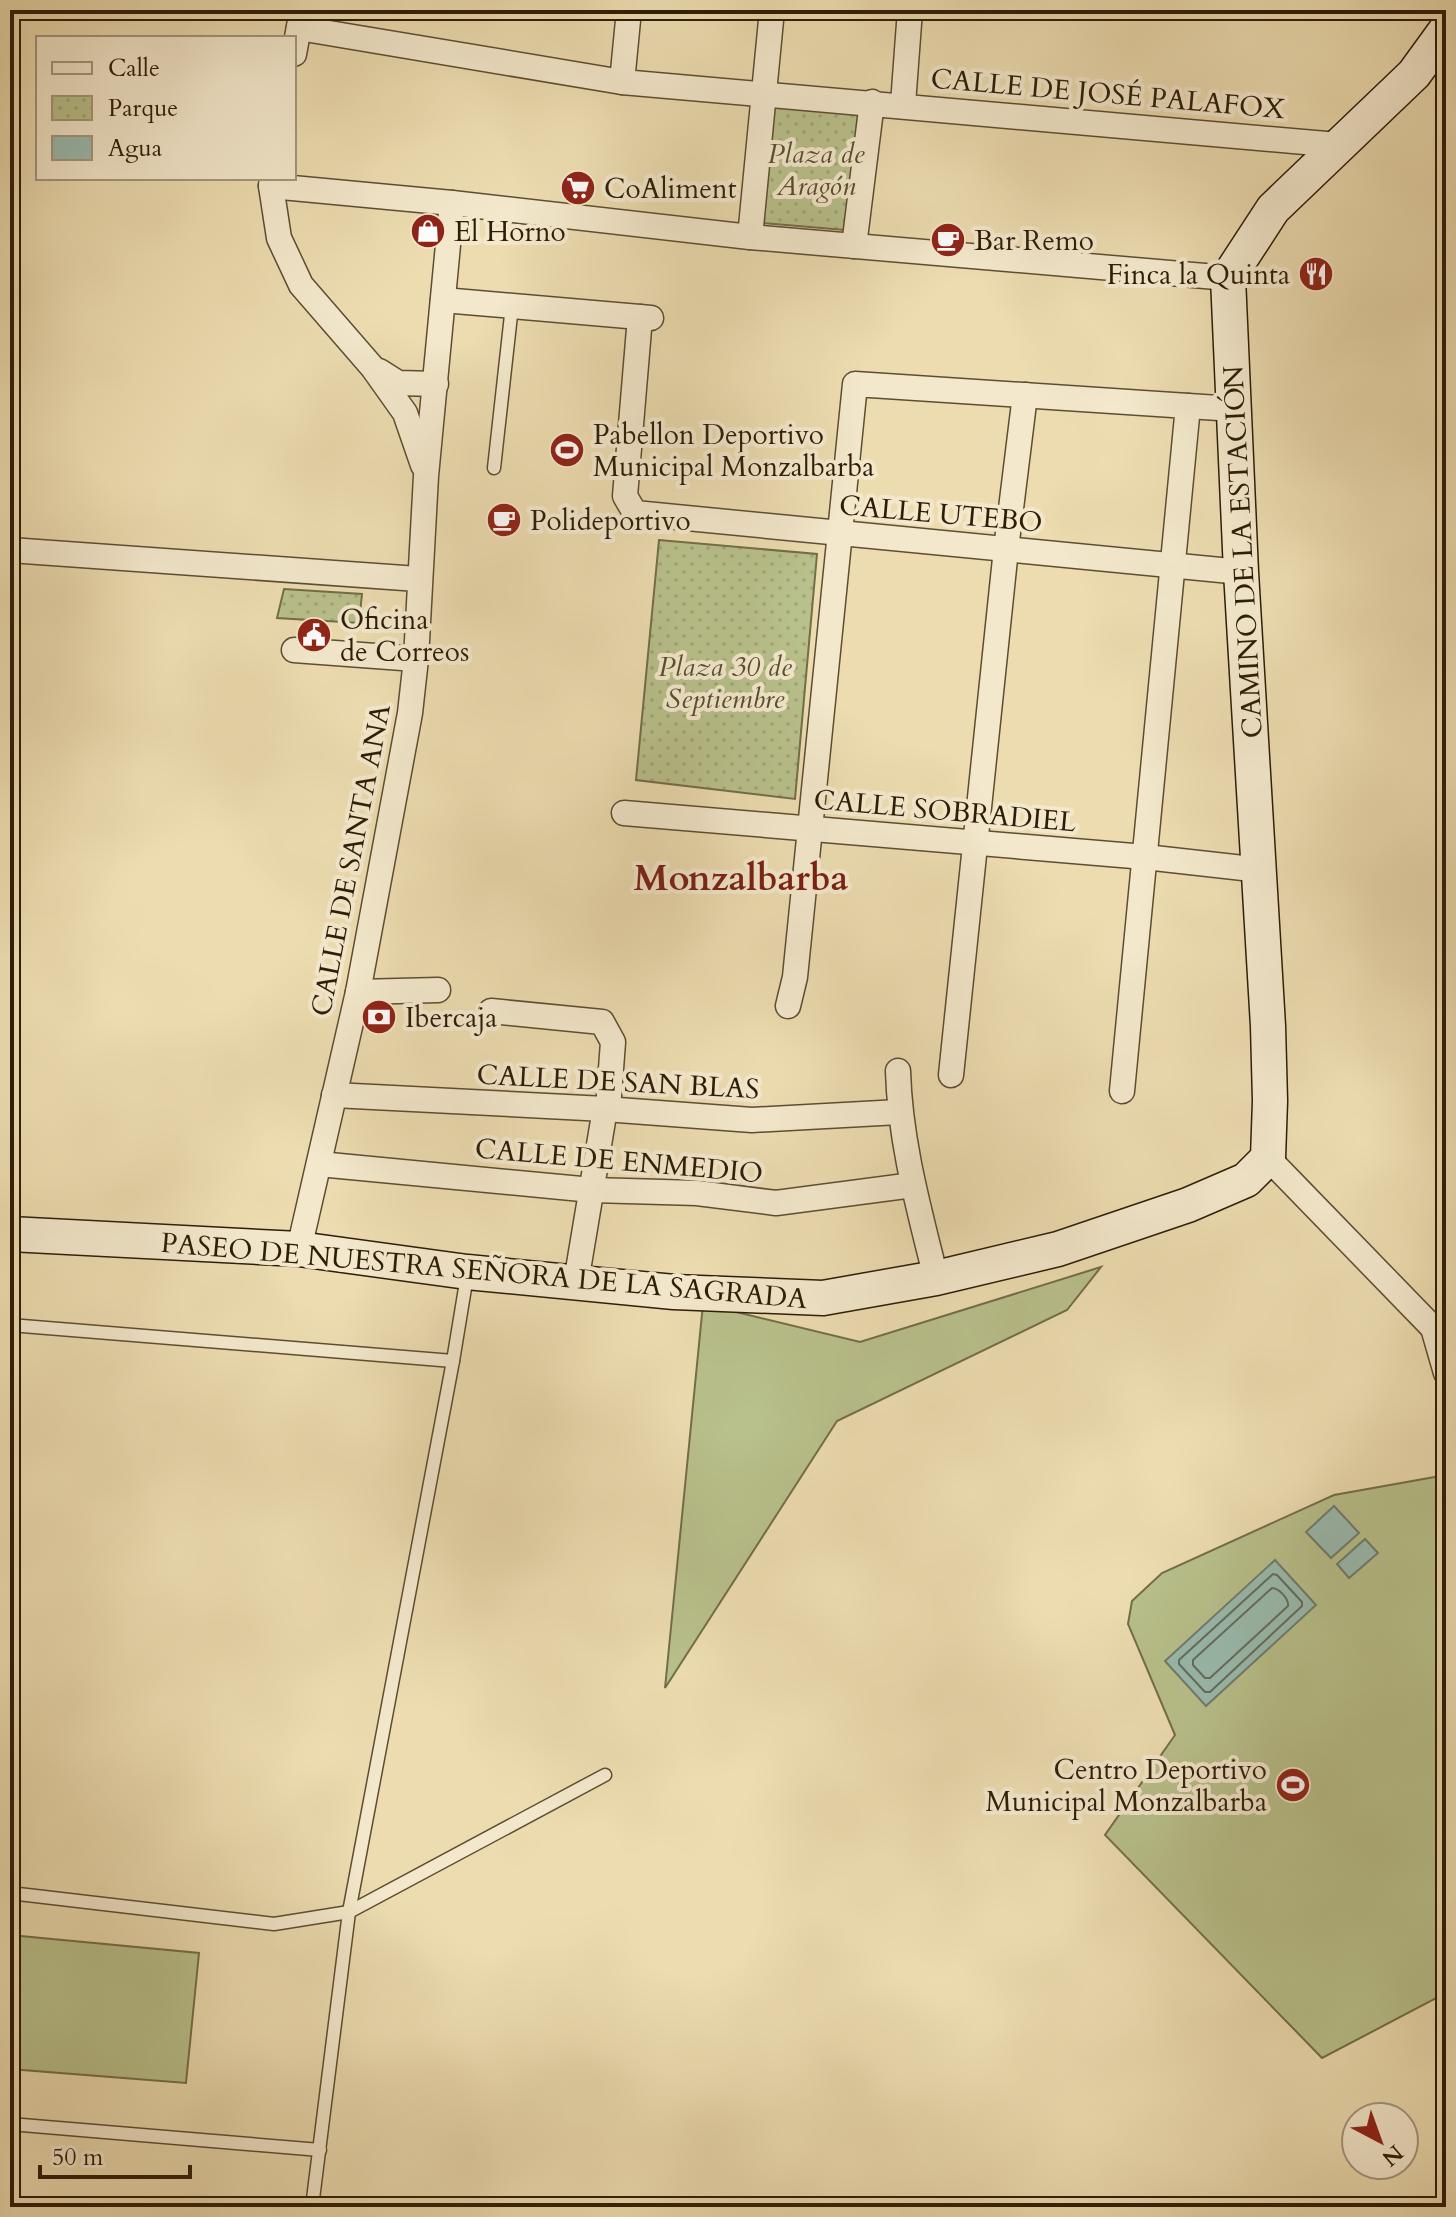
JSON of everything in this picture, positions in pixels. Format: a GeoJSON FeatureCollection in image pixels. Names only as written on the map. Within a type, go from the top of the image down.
{"type":"FeatureCollection","features":[{"type":"Feature","properties":{"kind":"street"},"geometry":{"type":"LineString","coordinates":[[622,82],[629,10]]}},
{"type":"Feature","properties":{"kind":"street"},"geometry":{"type":"LineString","coordinates":[[750,237],[772,10]]}},
{"type":"Feature","properties":{"kind":"street"},"geometry":{"type":"LineString","coordinates":[[903,104],[910,10]]}},
{"type":"Feature","properties":{"kind":"street"},"geometry":{"type":"LineString","coordinates":[[296,42],[300,19],[622,82],[872,102],[854,246]]}},
{"type":"Feature","properties":{"kind":"street"},"geometry":{"type":"LineString","coordinates":[[426,476],[418,444],[405,413],[373,368],[301,285],[279,238],[271,182],[750,237],[1228,278],[1273,209],[1414,74],[1446,30]]}},
{"type":"Feature","properties":{"kind":"street","name":"CALLE DE JOSÉ PALAFOX"},"geometry":{"type":"LineString","coordinates":[[872,102],[1338,145]]}},
{"type":"Feature","properties":{"kind":"street","name":"CALLE DE SANTA ANA"},"geometry":{"type":"LineString","coordinates":[[299,1249],[358,992],[410,713],[426,476],[452,203]]}},
{"type":"Feature","properties":{"kind":"street","name":"CAMINO DE LA ESTACIÓN"},"geometry":{"type":"LineString","coordinates":[[1228,278],[1241,572],[1261,870],[1270,1101],[1268,1158]]}},
{"type":"Feature","properties":{"kind":"street"},"geometry":{"type":"LineString","coordinates":[[443,300],[512,306]]}},
{"type":"Feature","properties":{"kind":"street","name":"CALLE UTEBO"},"geometry":{"type":"LineString","coordinates":[[512,306],[646,318],[625,496],[635,513],[1241,572]]}},
{"type":"Feature","properties":{"kind":"street"},"geometry":{"type":"LineString","coordinates":[[373,368],[398,383],[436,384]]}},
{"type":"Feature","properties":{"kind":"street"},"geometry":{"type":"LineString","coordinates":[[788,1006],[795,977],[855,384],[1234,409]]}},
{"type":"Feature","properties":{"kind":"street"},"geometry":{"type":"LineString","coordinates":[[951,1075],[1025,395]]}},
{"type":"Feature","properties":{"kind":"street"},"geometry":{"type":"LineString","coordinates":[[1122,1091],[1188,406]]}},
{"type":"Feature","properties":{"kind":"street"},"geometry":{"type":"LineString","coordinates":[[10,550],[418,579]]}},
{"type":"Feature","properties":{"kind":"street"},"geometry":{"type":"LineString","coordinates":[[294,650],[416,659]]}},
{"type":"Feature","properties":{"kind":"street","name":"CALLE SOBRADIEL"},"geometry":{"type":"LineString","coordinates":[[624,813],[1145,857],[1261,870]]}},
{"type":"Feature","properties":{"kind":"street"},"geometry":{"type":"LineString","coordinates":[[358,992],[438,990]]}},
{"type":"Feature","properties":{"kind":"street"},"geometry":{"type":"LineString","coordinates":[[491,1011],[602,1022],[613,1042],[606,1109],[576,1282]]}},
{"type":"Feature","properties":{"kind":"street"},"geometry":{"type":"LineString","coordinates":[[898,1071],[899,1112],[936,1278]]}},
{"type":"Feature","properties":{"kind":"street","name":"CALLE DE SAN BLAS"},"geometry":{"type":"LineString","coordinates":[[334,1095],[752,1120],[899,1112]]}},
{"type":"Feature","properties":{"kind":"street"},"geometry":{"type":"LineString","coordinates":[[1268,1158],[1440,1329],[1446,1373]]}},
{"type":"Feature","properties":{"kind":"street","name":"PASEO DE NUESTRA SEÑORA DE LA SAGRADA"},"geometry":{"type":"LineString","coordinates":[[10,1234],[299,1249],[467,1272],[674,1292],[823,1298],[936,1278],[1058,1249],[1188,1205],[1246,1180],[1268,1158]]}},
{"type":"Feature","properties":{"kind":"street","name":"CALLE DE ENMEDIO"},"geometry":{"type":"LineString","coordinates":[[319,1164],[592,1190],[697,1193],[776,1203],[913,1185]]}},
{"type":"Feature","properties":{"kind":"lane"},"geometry":{"type":"LineString","coordinates":[[494,468],[512,306]]}},
{"type":"Feature","properties":{"kind":"lane"},"geometry":{"type":"LineString","coordinates":[[312,2207],[349,1912],[467,1272]]}},
{"type":"Feature","properties":{"kind":"lane"},"geometry":{"type":"LineString","coordinates":[[10,1325],[453,1361]]}},
{"type":"Feature","properties":{"kind":"lane"},"geometry":{"type":"LineString","coordinates":[[10,1893],[274,1924],[349,1912],[605,1775]]}},
{"type":"Feature","properties":{"kind":"lane"},"geometry":{"type":"LineString","coordinates":[[10,2124],[320,2150]]}},
{"type":"Feature","properties":{"kind":"green space","name":"Plaza de Aragón"},"geometry":{"type":"Polygon","coordinates":[[[774,106],[870,115],[856,231],[763,223],[774,106]]]}},
{"type":"Feature","properties":{"kind":"green space","name":"Plaza 30 de Septiembre"},"geometry":{"type":"Polygon","coordinates":[[[659,540],[817,554],[795,799],[636,780],[659,540]]]}},
{"type":"Feature","properties":{"kind":"green space"},"geometry":{"type":"Polygon","coordinates":[[[284,589],[362,594],[359,623],[277,618],[284,589]]]}},
{"type":"Feature","properties":{"kind":"green space"},"geometry":{"type":"Polygon","coordinates":[[[1101,1267],[1067,1310],[837,1421],[665,1688],[703,1304],[860,1342],[1101,1267]]]}},
{"type":"Feature","properties":{"kind":"green space","name":"Centro Deportivo Municipal Monzalbarba"},"geometry":{"type":"Polygon","coordinates":[[[1446,1475],[1446,1993],[1322,2058],[1105,1835],[1175,1735],[1128,1624],[1132,1601],[1162,1573],[1334,1495],[1446,1475]]]}},
{"type":"Feature","properties":{"kind":"green space"},"geometry":{"type":"Polygon","coordinates":[[[10,1935],[199,1953],[186,2083],[10,2069],[10,1935]]]}},
{"type":"Feature","properties":{"kind":"water"},"geometry":{"type":"Polygon","coordinates":[[[1334,1506],[1359,1533],[1331,1558],[1306,1532],[1334,1506]]]}},
{"type":"Feature","properties":{"kind":"water"},"geometry":{"type":"Polygon","coordinates":[[[1365,1539],[1378,1553],[1349,1578],[1337,1564],[1365,1539]]]}},
{"type":"Feature","properties":{"kind":"water"},"geometry":{"type":"Polygon","coordinates":[[[1275,1560],[1316,1605],[1206,1706],[1165,1661],[1275,1560]]]}},
{"type":"Feature","properties":{"kind":"place","name":"CoAliment"},"geometry":{"type":"Point","coordinates":[578,188]}},
{"type":"Feature","properties":{"kind":"place","name":"El Horno"},"geometry":{"type":"Point","coordinates":[428,231]}},
{"type":"Feature","properties":{"kind":"place","name":"Bar Remo"},"geometry":{"type":"Point","coordinates":[948,240]}},
{"type":"Feature","properties":{"kind":"place","name":"Finca la Quinta"},"geometry":{"type":"Point","coordinates":[1316,274]}},
{"type":"Feature","properties":{"kind":"place","name":"Pabellon Deportivo Municipal Monzalbarba"},"geometry":{"type":"Point","coordinates":[567,450]}},
{"type":"Feature","properties":{"kind":"place","name":"Polideportivo"},"geometry":{"type":"Point","coordinates":[504,520]}},
{"type":"Feature","properties":{"kind":"place","name":"Oficina de Correos"},"geometry":{"type":"Point","coordinates":[314,635]}},
{"type":"Feature","properties":{"kind":"place","name":"Ibercaja"},"geometry":{"type":"Point","coordinates":[379,1017]}},
{"type":"Feature","properties":{"kind":"place","name":"Centro Deportivo Municipal Monzalbarba"},"geometry":{"type":"Point","coordinates":[1293,1785]}},
{"type":"Feature","properties":{"kind":"district","name":"Monzalbarba"},"geometry":{"type":"Point","coordinates":[741,877]}}]}
